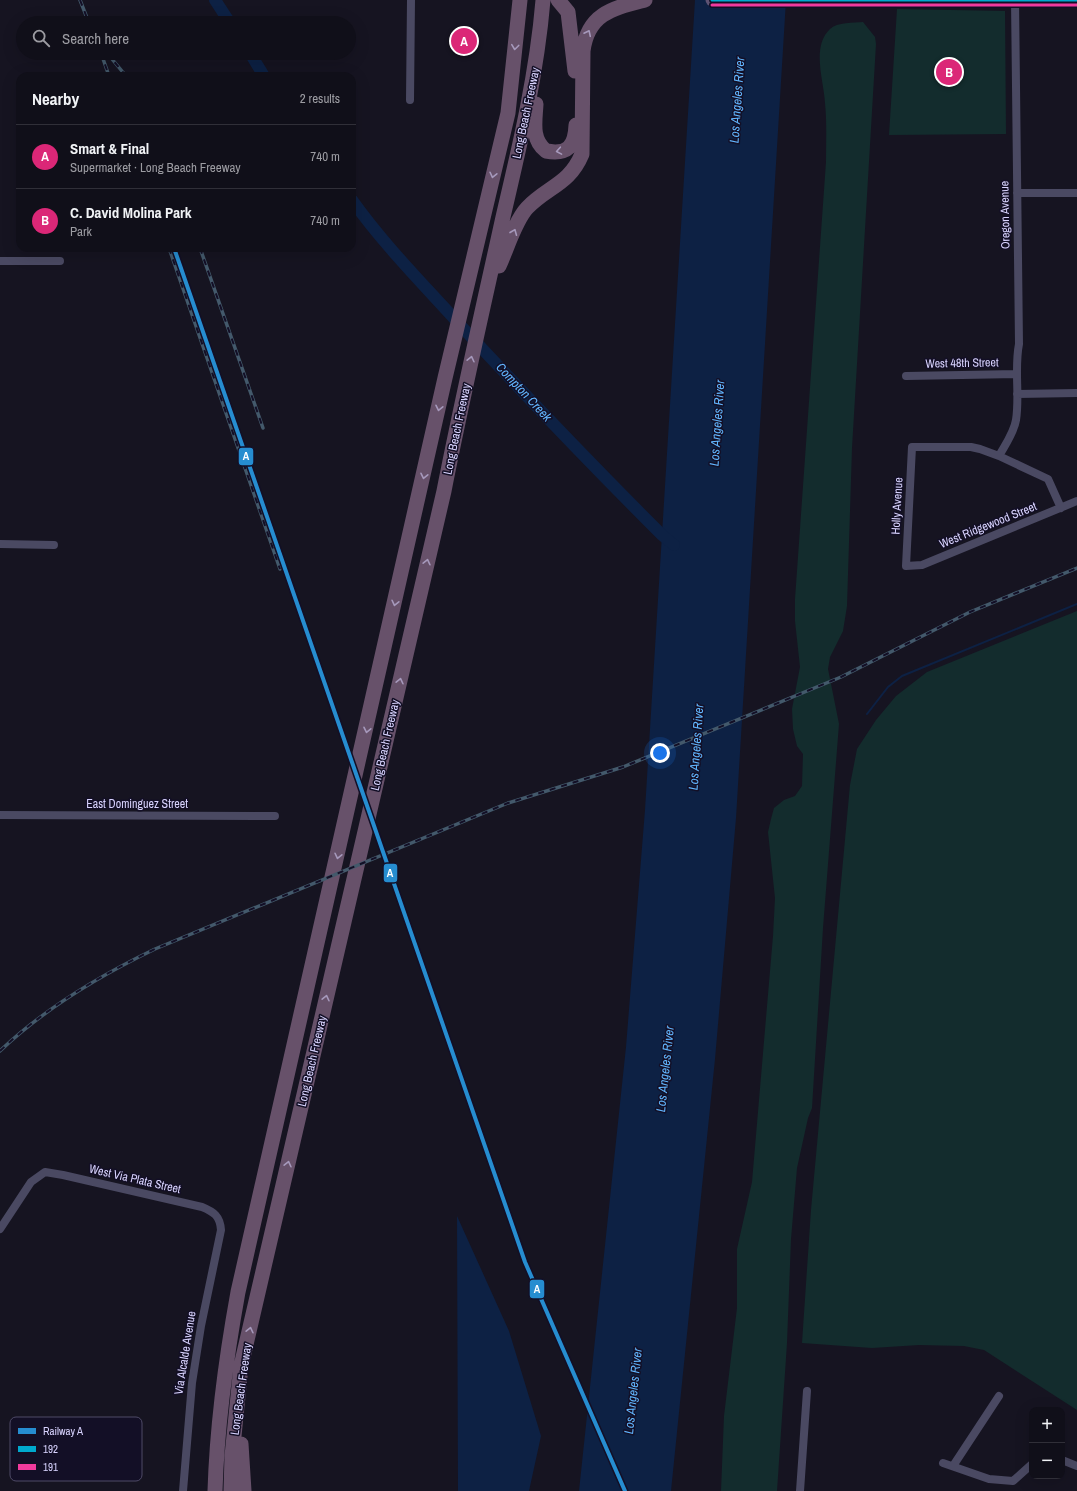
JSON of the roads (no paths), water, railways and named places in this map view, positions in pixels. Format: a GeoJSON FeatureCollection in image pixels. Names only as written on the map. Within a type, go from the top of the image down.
{"type":"FeatureCollection","features":[{"type":"Feature","properties":{"kind":"highway"},"geometry":{"type":"LineString","coordinates":[[538,48],[534,131],[536,140],[546,151],[561,152],[572,145],[576,137],[576,113],[574,58],[568,12],[558,0]]}},
{"type":"Feature","properties":{"kind":"highway"},"geometry":{"type":"LineString","coordinates":[[486,292],[526,208],[570,176],[577,166],[582,154],[583,51],[585,39],[590,27],[608,11],[622,5],[646,0]]}},
{"type":"Feature","properties":{"kind":"highway","name":"Long Beach Freeway"},"geometry":{"type":"LineString","coordinates":[[215,1491],[218,1425],[223,1381],[238,1292],[362,751],[445,378],[508,113],[520,4]]}},
{"type":"Feature","properties":{"kind":"highway","name":"Long Beach Freeway"},"geometry":{"type":"LineString","coordinates":[[230,1491],[237,1396],[250,1331],[444,491],[463,397],[528,106],[538,48],[543,4]]}},
{"type":"Feature","properties":{"kind":"highway"},"geometry":{"type":"LineString","coordinates":[[237,1396],[244,1491]]}},
{"type":"Feature","properties":{"kind":"main road"},"geometry":{"type":"LineString","coordinates":[[712,0],[1077,0]]}},
{"type":"Feature","properties":{"kind":"street"},"geometry":{"type":"LineString","coordinates":[[410,100],[411,0]]}},
{"type":"Feature","properties":{"kind":"street","name":"Oregon Avenue"},"geometry":{"type":"LineString","coordinates":[[999,456],[1014,429],[1016,420],[1019,344],[1015,137],[1015,0]]}},
{"type":"Feature","properties":{"kind":"street"},"geometry":{"type":"LineString","coordinates":[[1017,193],[1077,193]]}},
{"type":"Feature","properties":{"kind":"street"},"geometry":{"type":"LineString","coordinates":[[0,261],[60,261]]}},
{"type":"Feature","properties":{"kind":"street","name":"West 48th Street"},"geometry":{"type":"LineString","coordinates":[[906,376],[1017,374]]}},
{"type":"Feature","properties":{"kind":"street"},"geometry":{"type":"LineString","coordinates":[[1017,394],[1077,393]]}},
{"type":"Feature","properties":{"kind":"street","name":"Holly Avenue"},"geometry":{"type":"LineString","coordinates":[[906,566],[912,447],[971,447],[999,456]]}},
{"type":"Feature","properties":{"kind":"street"},"geometry":{"type":"LineString","coordinates":[[999,456],[1048,478],[1061,508]]}},
{"type":"Feature","properties":{"kind":"street","name":"West Ridgewood Street"},"geometry":{"type":"LineString","coordinates":[[906,566],[922,565],[1077,501]]}},
{"type":"Feature","properties":{"kind":"street"},"geometry":{"type":"LineString","coordinates":[[0,544],[54,545]]}},
{"type":"Feature","properties":{"kind":"street","name":"East Dominguez Street"},"geometry":{"type":"LineString","coordinates":[[0,815],[275,816]]}},
{"type":"Feature","properties":{"kind":"street","name":"West Via Plata Street"},"geometry":{"type":"LineString","coordinates":[[0,1229],[31,1182],[38,1175],[52,1172],[202,1207],[212,1211],[221,1221]]}},
{"type":"Feature","properties":{"kind":"street","name":"Via Alcalde Avenue"},"geometry":{"type":"LineString","coordinates":[[182,1491],[192,1383],[201,1326],[221,1230],[221,1221]]}},
{"type":"Feature","properties":{"kind":"street"},"geometry":{"type":"LineString","coordinates":[[800,1491],[807,1391]]}},
{"type":"Feature","properties":{"kind":"street"},"geometry":{"type":"LineString","coordinates":[[953,1466],[999,1396]]}},
{"type":"Feature","properties":{"kind":"street"},"geometry":{"type":"LineString","coordinates":[[1065,1461],[1077,1466]]}},
{"type":"Feature","properties":{"kind":"street"},"geometry":{"type":"LineString","coordinates":[[943,1463],[989,1479],[1013,1481],[1029,1467]]}},
{"type":"Feature","properties":{"kind":"water","name":"Los Angeles River"},"geometry":{"type":"Polygon","coordinates":[[[695,0],[786,0],[736,818],[715,1059],[671,1491],[579,1491],[626,1047],[645,810],[695,0]]]}},
{"type":"Feature","properties":{"kind":"water"},"geometry":{"type":"Polygon","coordinates":[[[457,1216],[509,1331],[541,1436],[529,1491],[458,1491],[457,1216]]]}},
{"type":"Feature","properties":{"kind":"waterway","name":"Compton Creek"},"geometry":{"type":"LineString","coordinates":[[215,0],[225,16]]}},
{"type":"Feature","properties":{"kind":"waterway","name":"Compton Creek"},"geometry":{"type":"LineString","coordinates":[[254,60],[262,72]]}},
{"type":"Feature","properties":{"kind":"waterway","name":"Compton Creek"},"geometry":{"type":"LineString","coordinates":[[356,206],[391,249],[486,353],[611,484],[674,545]]}},
{"type":"Feature","properties":{"kind":"waterway"},"geometry":{"type":"LineString","coordinates":[[867,714],[888,687],[902,676],[1077,604]]}},
{"type":"Feature","properties":{"kind":"railway"},"geometry":{"type":"LineString","coordinates":[[80,0],[86,16]]}},
{"type":"Feature","properties":{"kind":"railway"},"geometry":{"type":"LineString","coordinates":[[103,60],[108,72]]}},
{"type":"Feature","properties":{"kind":"railway"},"geometry":{"type":"LineString","coordinates":[[113,60],[123,72]]}},
{"type":"Feature","properties":{"kind":"railway"},"geometry":{"type":"LineString","coordinates":[[170,252],[280,569]]}},
{"type":"Feature","properties":{"kind":"railway"},"geometry":{"type":"LineString","coordinates":[[201,252],[263,428]]}},
{"type":"Feature","properties":{"kind":"railway"},"geometry":{"type":"LineString","coordinates":[[0,1051],[17,1035],[73,994],[113,970],[155,949],[508,803],[623,767],[841,677],[970,612],[1077,568]]}},
{"type":"Feature","properties":{"kind":"rail line","name":"A"},"geometry":{"type":"LineString","coordinates":[[175,252],[525,1262],[625,1491]]}},
{"type":"Feature","properties":{"kind":"place","name":"Smart & Final"},"geometry":{"type":"Point","coordinates":[464,41]}},
{"type":"Feature","properties":{"kind":"place","name":"C. David Molina Park"},"geometry":{"type":"Point","coordinates":[949,72]}}]}
